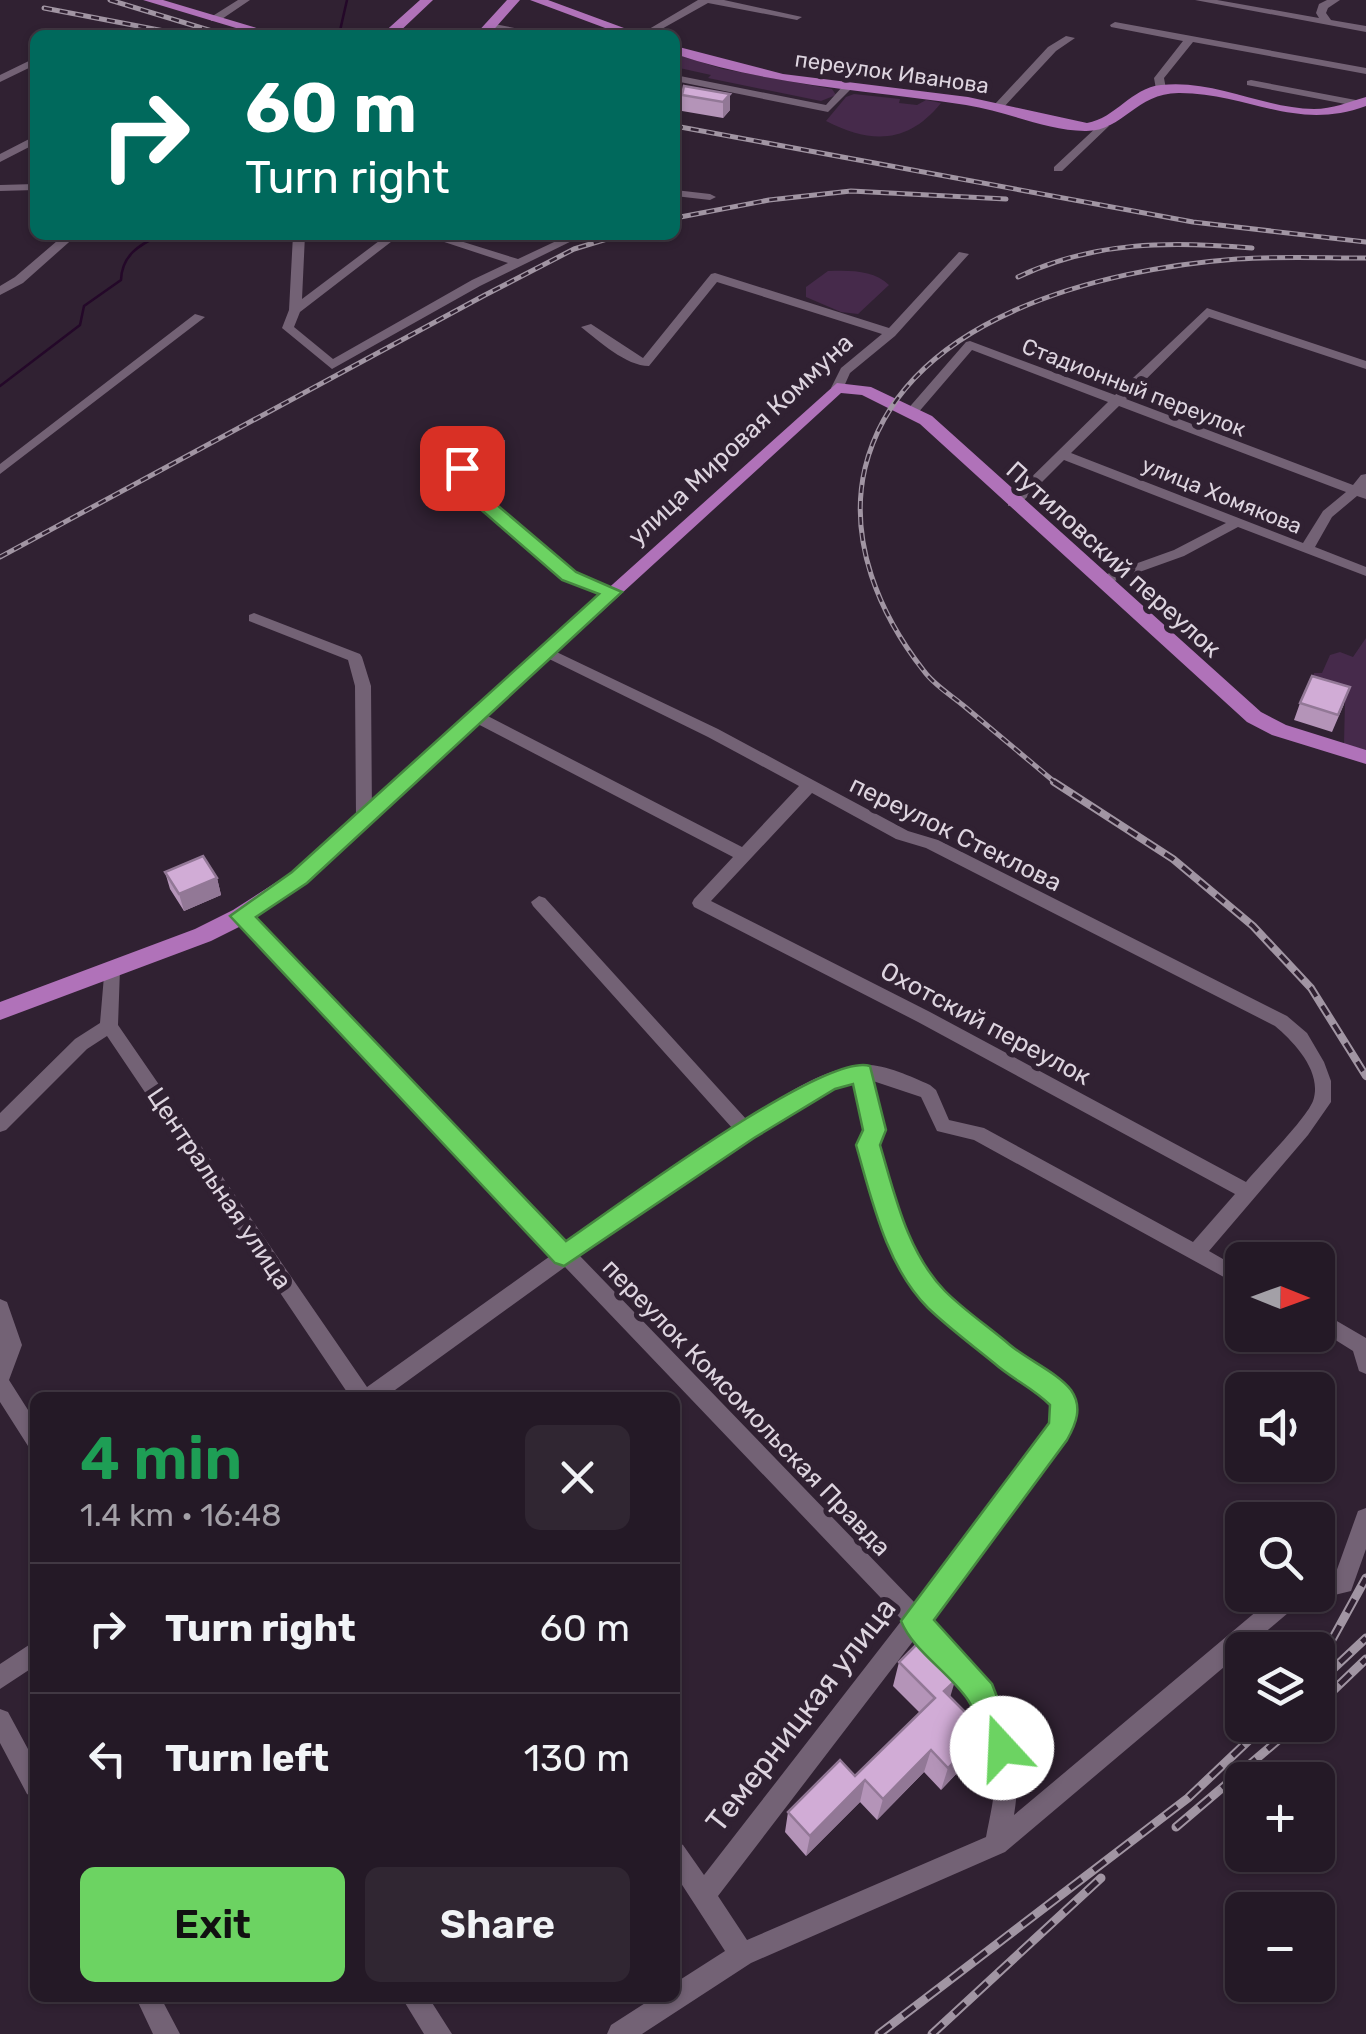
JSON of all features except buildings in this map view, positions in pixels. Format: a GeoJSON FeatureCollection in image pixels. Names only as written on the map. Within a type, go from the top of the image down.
{"type":"FeatureCollection","features":[{"type":"Feature","properties":{"kind":"main road"},"geometry":{"type":"LineString","coordinates":[[149,0],[255,30]]}},
{"type":"Feature","properties":{"kind":"main road"},"geometry":{"type":"LineString","coordinates":[[393,30],[426,0]]}},
{"type":"Feature","properties":{"kind":"main road"},"geometry":{"type":"LineString","coordinates":[[487,30],[514,0]]}},
{"type":"Feature","properties":{"kind":"main road"},"geometry":{"type":"LineString","coordinates":[[536,0],[622,30]]}},
{"type":"Feature","properties":{"kind":"main road","name":"переулок Иванова"},"geometry":{"type":"LineString","coordinates":[[680,52],[730,68],[846,89],[999,106],[1069,125],[1104,126]]}},
{"type":"Feature","properties":{"kind":"main road"},"geometry":{"type":"LineString","coordinates":[[1104,126],[1147,92],[1161,89],[1281,110],[1339,110],[1364,102]]}},
{"type":"Feature","properties":{"kind":"main road","name":"Путиловский переулок"},"geometry":{"type":"LineString","coordinates":[[837,388],[865,390],[912,411],[1254,717],[1279,730],[1366,757]]}},
{"type":"Feature","properties":{"kind":"main road","name":"улица Мировая Коммуна"},"geometry":{"type":"LineString","coordinates":[[0,1010],[111,970],[241,916],[299,877],[837,388]]}},
{"type":"Feature","properties":{"kind":"street"},"geometry":{"type":"LineString","coordinates":[[215,18],[245,0]]}},
{"type":"Feature","properties":{"kind":"street"},"geometry":{"type":"LineString","coordinates":[[653,30],[707,0],[797,17]]}},
{"type":"Feature","properties":{"kind":"street"},"geometry":{"type":"LineString","coordinates":[[1200,0],[1366,28]]}},
{"type":"Feature","properties":{"kind":"street"},"geometry":{"type":"LineString","coordinates":[[1235,0],[1260,10]]}},
{"type":"Feature","properties":{"kind":"street"},"geometry":{"type":"LineString","coordinates":[[1327,22],[1320,13],[1323,6],[1335,0]]}},
{"type":"Feature","properties":{"kind":"street"},"geometry":{"type":"LineString","coordinates":[[1116,26],[1366,71]]}},
{"type":"Feature","properties":{"kind":"street"},"geometry":{"type":"LineString","coordinates":[[999,106],[1052,49],[1070,38]]}},
{"type":"Feature","properties":{"kind":"street"},"geometry":{"type":"LineString","coordinates":[[1161,89],[1158,78],[1190,38]]}},
{"type":"Feature","properties":{"kind":"street"},"geometry":{"type":"LineString","coordinates":[[0,79],[30,63]]}},
{"type":"Feature","properties":{"kind":"street"},"geometry":{"type":"LineString","coordinates":[[680,79],[828,109],[846,89]]}},
{"type":"Feature","properties":{"kind":"street"},"geometry":{"type":"LineString","coordinates":[[1251,83],[1364,102]]}},
{"type":"Feature","properties":{"kind":"street"},"geometry":{"type":"LineString","coordinates":[[1058,169],[1104,126]]}},
{"type":"Feature","properties":{"kind":"street"},"geometry":{"type":"LineString","coordinates":[[0,159],[30,142]]}},
{"type":"Feature","properties":{"kind":"street"},"geometry":{"type":"LineString","coordinates":[[0,188],[30,187]]}},
{"type":"Feature","properties":{"kind":"street"},"geometry":{"type":"LineString","coordinates":[[680,194],[710,198]]}},
{"type":"Feature","properties":{"kind":"street"},"geometry":{"type":"LineString","coordinates":[[0,291],[19,280],[65,240]]}},
{"type":"Feature","properties":{"kind":"street"},"geometry":{"type":"LineString","coordinates":[[299,240],[296,310],[288,328],[332,365],[516,262],[567,240]]}},
{"type":"Feature","properties":{"kind":"street"},"geometry":{"type":"LineString","coordinates":[[296,310],[387,240]]}},
{"type":"Feature","properties":{"kind":"street"},"geometry":{"type":"LineString","coordinates":[[445,240],[516,262]]}},
{"type":"Feature","properties":{"kind":"street","name":"улица Мировая Коммуна"},"geometry":{"type":"LineString","coordinates":[[837,388],[845,372],[891,334],[963,254]]}},
{"type":"Feature","properties":{"kind":"street"},"geometry":{"type":"LineString","coordinates":[[586,327],[605,336],[624,354],[645,363],[715,277],[891,334]]}},
{"type":"Feature","properties":{"kind":"street"},"geometry":{"type":"LineString","coordinates":[[1014,503],[1207,312],[1366,364]]}},
{"type":"Feature","properties":{"kind":"street"},"geometry":{"type":"LineString","coordinates":[[0,470],[199,316]]}},
{"type":"Feature","properties":{"kind":"street","name":"Стадионный переулок"},"geometry":{"type":"LineString","coordinates":[[912,411],[970,345],[1361,493]]}},
{"type":"Feature","properties":{"kind":"street"},"geometry":{"type":"LineString","coordinates":[[500,443],[462,468],[461,483],[569,576],[612,592]]}},
{"type":"Feature","properties":{"kind":"street","name":"улица Хомякова"},"geometry":{"type":"LineString","coordinates":[[1064,454],[1366,572]]}},
{"type":"Feature","properties":{"kind":"street"},"geometry":{"type":"LineString","coordinates":[[1307,550],[1328,509],[1361,493],[1366,478]]}},
{"type":"Feature","properties":{"kind":"street"},"geometry":{"type":"LineString","coordinates":[[1102,582],[1178,553],[1239,521]]}},
{"type":"Feature","properties":{"kind":"street"},"geometry":{"type":"LineString","coordinates":[[254,618],[355,656],[362,686],[364,817]]}},
{"type":"Feature","properties":{"kind":"street","name":"переулок Стеклова"},"geometry":{"type":"LineString","coordinates":[[546,652],[712,733],[902,835],[932,844],[1007,886],[1281,1021],[1300,1038],[1322,1081],[1322,1102],[1246,1191]]}},
{"type":"Feature","properties":{"kind":"street"},"geometry":{"type":"LineString","coordinates":[[475,716],[746,856],[808,787]]}},
{"type":"Feature","properties":{"kind":"street","name":"Охотский переулок"},"geometry":{"type":"LineString","coordinates":[[746,856],[700,903],[924,1017],[1246,1191]]}},
{"type":"Feature","properties":{"kind":"street"},"geometry":{"type":"LineString","coordinates":[[539,902],[746,1131]]}},
{"type":"Feature","properties":{"kind":"street","name":"переулок Комсомольская Правда"},"geometry":{"type":"LineString","coordinates":[[241,916],[954,1659],[982,1694],[997,1727],[1008,1770],[996,1844]]}},
{"type":"Feature","properties":{"kind":"street"},"geometry":{"type":"LineString","coordinates":[[0,1125],[81,1044],[109,1026],[111,970]]}},
{"type":"Feature","properties":{"kind":"street","name":"Центральная улица"},"geometry":{"type":"LineString","coordinates":[[109,1026],[361,1392]]}},
{"type":"Feature","properties":{"kind":"street"},"geometry":{"type":"LineString","coordinates":[[373,1392],[746,1131],[829,1081],[862,1072],[876,1072],[893,1082],[920,1086],[930,1095],[942,1126],[978,1133],[1225,1269]]}},
{"type":"Feature","properties":{"kind":"street","name":"Темерницкая улица"},"geometry":{"type":"LineString","coordinates":[[703,1894],[915,1621],[1065,1418],[1062,1399],[1044,1382],[1024,1373],[935,1298],[916,1272],[894,1230],[868,1145],[874,1130],[862,1072]]}},
{"type":"Feature","properties":{"kind":"street"},"geometry":{"type":"LineString","coordinates":[[1196,1253],[1246,1191]]}},
{"type":"Feature","properties":{"kind":"street"},"geometry":{"type":"LineString","coordinates":[[0,1308],[12,1346],[0,1381],[30,1431]]}},
{"type":"Feature","properties":{"kind":"street"},"geometry":{"type":"LineString","coordinates":[[1335,1329],[1362,1346],[1366,1366]]}},
{"type":"Feature","properties":{"kind":"street"},"geometry":{"type":"LineString","coordinates":[[1335,1585],[1343,1584],[1366,1518]]}},
{"type":"Feature","properties":{"kind":"street"},"geometry":{"type":"LineString","coordinates":[[680,1995],[742,1954],[996,1844],[1273,1612]]}},
{"type":"Feature","properties":{"kind":"street"},"geometry":{"type":"LineString","coordinates":[[0,1678],[30,1656]]}},
{"type":"Feature","properties":{"kind":"street"},"geometry":{"type":"LineString","coordinates":[[0,1720],[30,1777]]}},
{"type":"Feature","properties":{"kind":"street"},"geometry":{"type":"LineString","coordinates":[[680,1860],[742,1954]]}},
{"type":"Feature","properties":{"kind":"street"},"geometry":{"type":"LineString","coordinates":[[150,2002],[167,2034]]}},
{"type":"Feature","properties":{"kind":"street"},"geometry":{"type":"LineString","coordinates":[[417,2002],[439,2034]]}},
{"type":"Feature","properties":{"kind":"street"},"geometry":{"type":"LineString","coordinates":[[620,2034],[669,2002]]}},
{"type":"Feature","properties":{"kind":"shaded area"},"geometry":{"type":"Polygon","coordinates":[[[680,56],[723,69],[832,89],[836,95],[821,101],[708,78],[711,75],[680,68],[680,56]]]}},
{"type":"Feature","properties":{"kind":"shaded area"},"geometry":{"type":"Polygon","coordinates":[[[854,94],[917,105],[926,100],[941,103],[902,133],[873,136],[826,121],[846,97],[854,94]]]}},
{"type":"Feature","properties":{"kind":"shaded area"},"geometry":{"type":"Polygon","coordinates":[[[828,271],[869,274],[889,285],[858,314],[841,312],[806,297],[806,287],[828,271]]]}},
{"type":"Feature","properties":{"kind":"shaded area"},"geometry":{"type":"Polygon","coordinates":[[[1366,638],[1366,750],[1344,744],[1345,700],[1311,683],[1314,673],[1322,673],[1330,655],[1340,652],[1353,657],[1366,638]]]}},
{"type":"Feature","properties":{"kind":"waterway"},"geometry":{"type":"LineString","coordinates":[[340,30],[347,0]]}},
{"type":"Feature","properties":{"kind":"waterway"},"geometry":{"type":"LineString","coordinates":[[0,386],[80,325],[84,306],[121,280],[133,252],[151,240]]}},
{"type":"Feature","properties":{"kind":"railway"},"geometry":{"type":"LineString","coordinates":[[110,0],[209,30]]}},
{"type":"Feature","properties":{"kind":"railway"},"geometry":{"type":"LineString","coordinates":[[44,8],[159,30]]}},
{"type":"Feature","properties":{"kind":"railway"},"geometry":{"type":"LineString","coordinates":[[680,127],[1193,222],[1366,242]]}},
{"type":"Feature","properties":{"kind":"railway"},"geometry":{"type":"LineString","coordinates":[[680,217],[769,200],[851,191],[1006,199]]}},
{"type":"Feature","properties":{"kind":"railway"},"geometry":{"type":"LineString","coordinates":[[0,557],[485,295],[574,249],[604,240]]}},
{"type":"Feature","properties":{"kind":"railway"},"geometry":{"type":"LineString","coordinates":[[1018,277],[1075,256],[1133,246],[1252,248]]}},
{"type":"Feature","properties":{"kind":"railway"},"geometry":{"type":"LineString","coordinates":[[1057,784],[928,676],[881,601],[864,549],[861,495],[865,468],[886,416],[920,373],[963,338],[1014,311],[1070,290],[1184,265],[1253,258],[1366,258]]}},
{"type":"Feature","properties":{"kind":"railway"},"geometry":{"type":"LineString","coordinates":[[1057,784],[1173,859],[1253,926],[1311,988],[1366,1076]]}},
{"type":"Feature","properties":{"kind":"railway"},"geometry":{"type":"LineString","coordinates":[[1335,1634],[1366,1578]]}},
{"type":"Feature","properties":{"kind":"railway"},"geometry":{"type":"LineString","coordinates":[[1335,1667],[1366,1638]]}},
{"type":"Feature","properties":{"kind":"railway"},"geometry":{"type":"LineString","coordinates":[[1335,1689],[1366,1659]]}},
{"type":"Feature","properties":{"kind":"railway"},"geometry":{"type":"LineString","coordinates":[[879,2034],[1188,1798],[1247,1742]]}},
{"type":"Feature","properties":{"kind":"railway"},"geometry":{"type":"LineString","coordinates":[[1176,1827],[1276,1742]]}},
{"type":"Feature","properties":{"kind":"railway"},"geometry":{"type":"LineString","coordinates":[[932,2034],[1101,1878]]}},
{"type":"Feature","properties":{"kind":"route"},"geometry":{"type":"LineString","coordinates":[[462,468],[461,483],[569,576],[612,592],[299,877],[241,916],[564,1256],[746,1131],[829,1081],[862,1072],[874,1130],[868,1145],[894,1230],[916,1272],[935,1298],[1024,1373],[1044,1382],[1062,1399],[1065,1418],[1058,1432],[915,1621],[954,1659],[982,1694],[1002,1748]]}}]}
